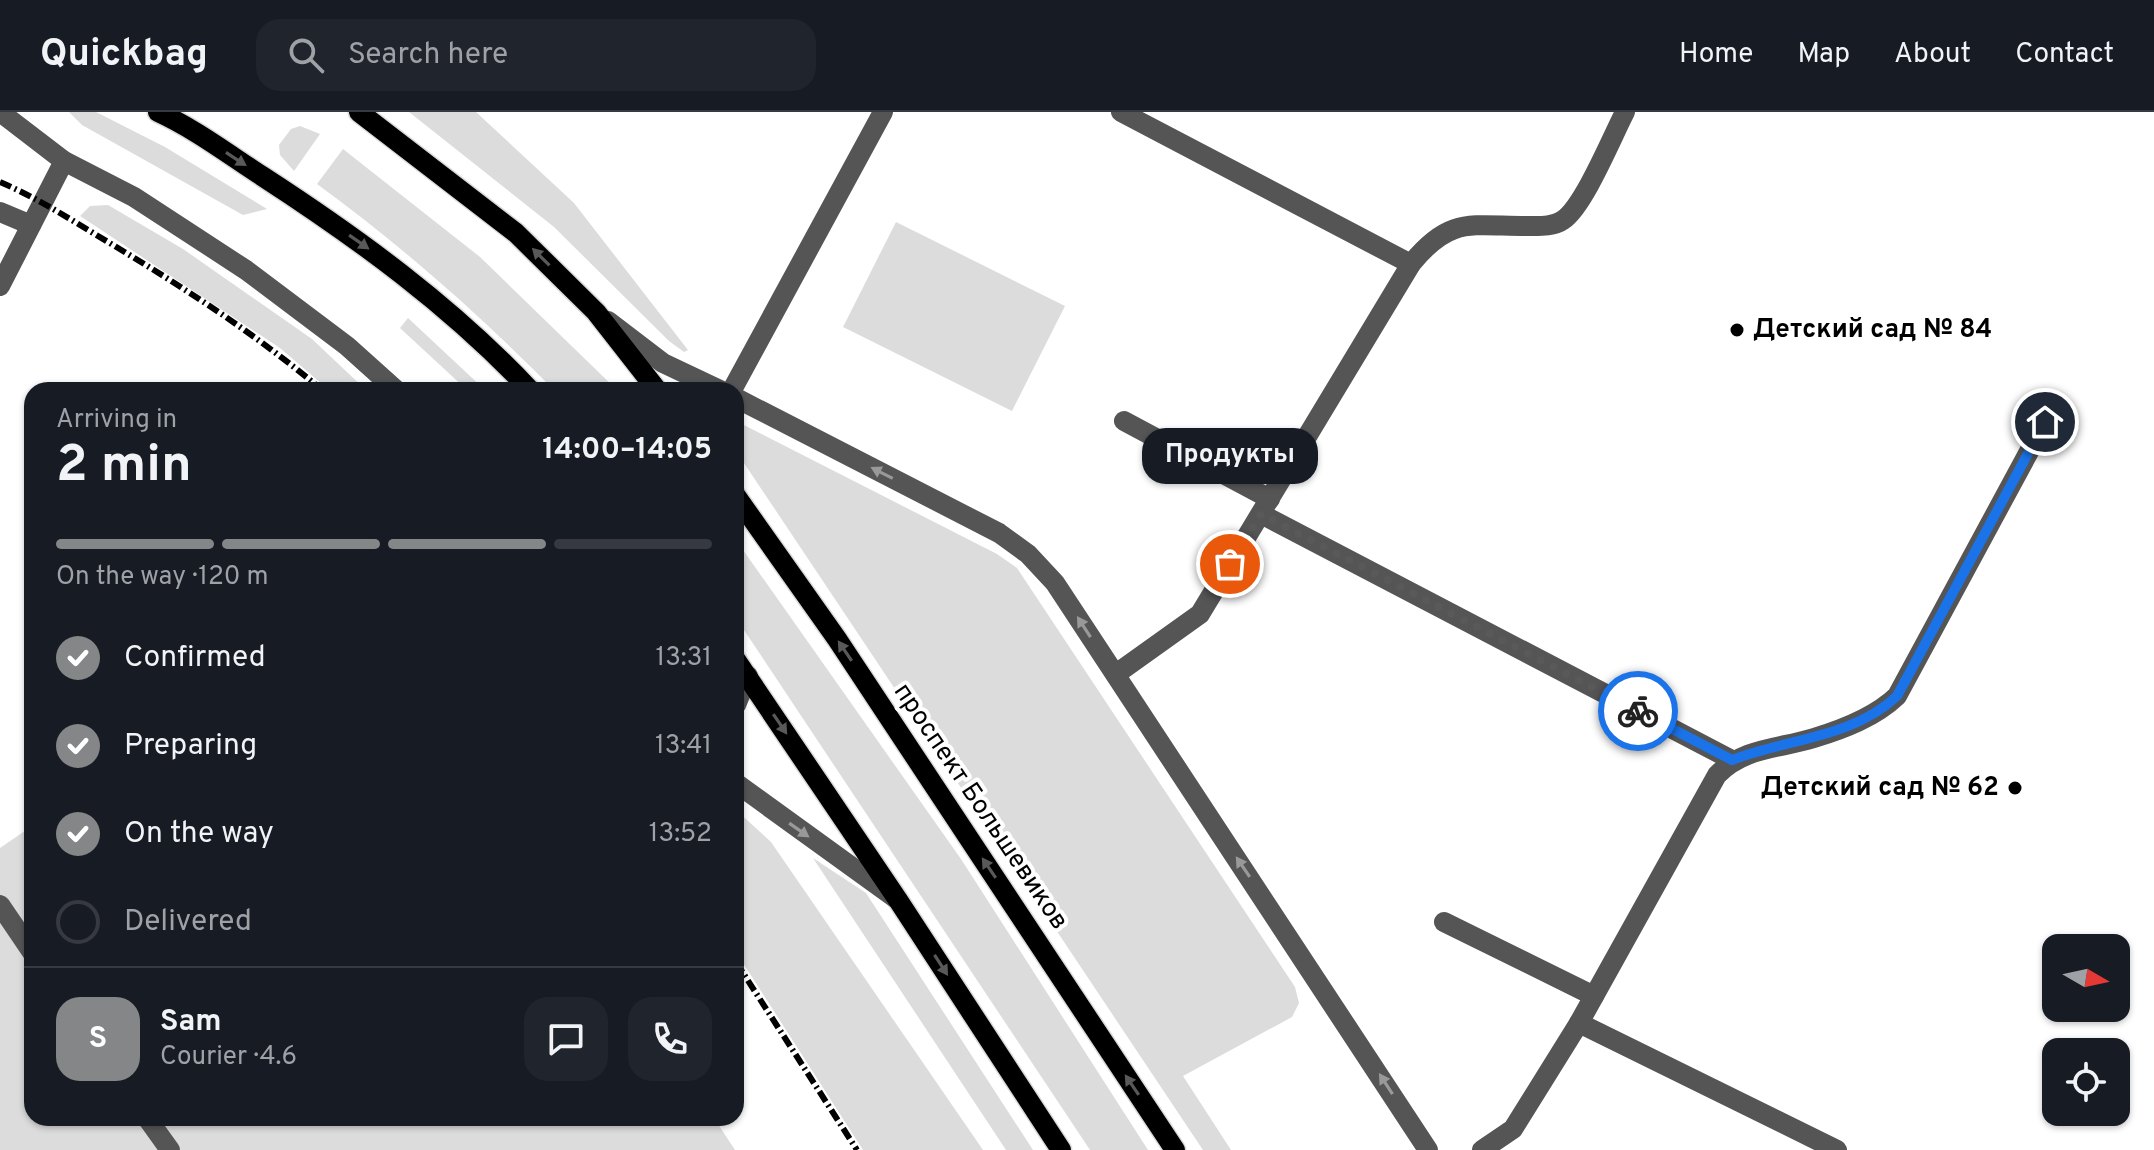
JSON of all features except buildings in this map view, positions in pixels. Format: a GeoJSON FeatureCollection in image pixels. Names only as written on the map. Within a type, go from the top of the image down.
{"type":"FeatureCollection","features":[{"type":"Feature","properties":{"kind":"main road"},"geometry":{"type":"LineString","coordinates":[[359,112],[516,233],[596,312],[651,382]]}},
{"type":"Feature","properties":{"kind":"main road"},"geometry":{"type":"LineString","coordinates":[[175,114],[403,273],[482,339],[522,382]]}},
{"type":"Feature","properties":{"kind":"main road","name":"проспект Большевиков"},"geometry":{"type":"LineString","coordinates":[[744,507],[837,639],[1175,1150]]}},
{"type":"Feature","properties":{"kind":"main road"},"geometry":{"type":"LineString","coordinates":[[744,671],[1061,1150]]}},
{"type":"Feature","properties":{"kind":"street"},"geometry":{"type":"LineString","coordinates":[[0,112],[64,161],[134,197],[246,270],[347,346],[387,382]]}},
{"type":"Feature","properties":{"kind":"street"},"geometry":{"type":"LineString","coordinates":[[736,382],[883,112]]}},
{"type":"Feature","properties":{"kind":"street"},"geometry":{"type":"LineString","coordinates":[[1121,112],[1411,264]]}},
{"type":"Feature","properties":{"kind":"street"},"geometry":{"type":"LineString","coordinates":[[1116,674],[1200,614],[1411,264],[1430,240],[1448,228],[1545,226],[1562,221],[1575,208],[1625,112]]}},
{"type":"Feature","properties":{"kind":"street"},"geometry":{"type":"LineString","coordinates":[[0,286],[64,161]]}},
{"type":"Feature","properties":{"kind":"street"},"geometry":{"type":"LineString","coordinates":[[0,212],[31,225]]}},
{"type":"Feature","properties":{"kind":"street"},"geometry":{"type":"LineString","coordinates":[[596,312],[663,363],[703,382]]}},
{"type":"Feature","properties":{"kind":"street"},"geometry":{"type":"LineString","coordinates":[[744,402],[999,533],[1028,554],[1055,583],[1428,1150]]}},
{"type":"Feature","properties":{"kind":"street"},"geometry":{"type":"LineString","coordinates":[[1124,421],[1265,506],[1732,760]]}},
{"type":"Feature","properties":{"kind":"street"},"geometry":{"type":"LineString","coordinates":[[1482,1150],[1513,1129],[1579,1023],[1717,775],[1732,760],[1815,738],[1881,711],[1897,696],[2045,422]]}},
{"type":"Feature","properties":{"kind":"street"},"geometry":{"type":"LineString","coordinates":[[744,789],[898,900]]}},
{"type":"Feature","properties":{"kind":"street"},"geometry":{"type":"LineString","coordinates":[[0,905],[24,940]]}},
{"type":"Feature","properties":{"kind":"street"},"geometry":{"type":"LineString","coordinates":[[1444,922],[1594,996]]}},
{"type":"Feature","properties":{"kind":"street"},"geometry":{"type":"LineString","coordinates":[[1579,1023],[1837,1150]]}},
{"type":"Feature","properties":{"kind":"street"},"geometry":{"type":"LineString","coordinates":[[153,1126],[170,1150]]}},
{"type":"Feature","properties":{"kind":"shaded area"},"geometry":{"type":"Polygon","coordinates":[[[69,112],[96,112],[165,147],[267,209],[243,215],[82,125],[69,112]]]}},
{"type":"Feature","properties":{"kind":"shaded area"},"geometry":{"type":"Polygon","coordinates":[[[409,112],[476,112],[574,203],[688,350],[684,352],[669,341],[554,227],[409,112]]]}},
{"type":"Feature","properties":{"kind":"shaded area"},"geometry":{"type":"Polygon","coordinates":[[[300,126],[320,134],[294,171],[280,155],[279,145],[291,129],[300,126]]]}},
{"type":"Feature","properties":{"kind":"shaded area"},"geometry":{"type":"Polygon","coordinates":[[[343,149],[480,257],[609,382],[546,382],[440,282],[317,184],[343,149]]]}},
{"type":"Feature","properties":{"kind":"shaded area"},"geometry":{"type":"Polygon","coordinates":[[[108,205],[183,249],[312,339],[358,382],[320,382],[280,348],[80,216],[90,206],[108,205]]]}},
{"type":"Feature","properties":{"kind":"shaded area"},"geometry":{"type":"Polygon","coordinates":[[[896,222],[1065,306],[1012,411],[843,327],[896,222]]]}},
{"type":"Feature","properties":{"kind":"shaded area"},"geometry":{"type":"Polygon","coordinates":[[[408,318],[476,382],[458,382],[400,328],[408,318]]]}},
{"type":"Feature","properties":{"kind":"shaded area"},"geometry":{"type":"Polygon","coordinates":[[[744,425],[997,554],[1017,568],[1295,987],[1299,1003],[1292,1017],[1183,1076],[1231,1150],[1203,1150],[744,463],[744,425]]]}},
{"type":"Feature","properties":{"kind":"shaded area"},"geometry":{"type":"Polygon","coordinates":[[[744,551],[961,859],[1148,1150],[1090,1150],[744,630],[744,551]]]}},
{"type":"Feature","properties":{"kind":"shaded area"},"geometry":{"type":"Polygon","coordinates":[[[744,817],[771,842],[983,1150],[863,1150],[744,964],[744,817]]]}},
{"type":"Feature","properties":{"kind":"shaded area"},"geometry":{"type":"Polygon","coordinates":[[[24,832],[24,1126],[719,1126],[735,1150],[0,1150],[0,848],[24,832]]]}},
{"type":"Feature","properties":{"kind":"shaded area"},"geometry":{"type":"Polygon","coordinates":[[[813,858],[866,893],[1033,1150],[1006,1150],[813,858]]]}},
{"type":"Feature","properties":{"kind":"railway"},"geometry":{"type":"LineString","coordinates":[[0,182],[58,212],[194,296],[312,382]]}},
{"type":"Feature","properties":{"kind":"railway"},"geometry":{"type":"LineString","coordinates":[[744,974],[857,1150]]}},
{"type":"Feature","properties":{"kind":"way so far"},"geometry":{"type":"LineString","coordinates":[[1230,564],[1261,514],[1638,711]]}},
{"type":"Feature","properties":{"kind":"place","name":"Детский сад № 84"},"geometry":{"type":"Point","coordinates":[1737,330]}},
{"type":"Feature","properties":{"kind":"place","name":"Продукты"},"geometry":{"type":"Point","coordinates":[1230,564]}},
{"type":"Feature","properties":{"kind":"place","name":"Детский сад № 62"},"geometry":{"type":"Point","coordinates":[2015,788]}},
{"type":"Feature","properties":{"kind":"route"},"geometry":{"type":"LineString","coordinates":[[1638,711],[1732,760],[1815,738],[1881,711],[1897,696],[2045,422]]}}]}
